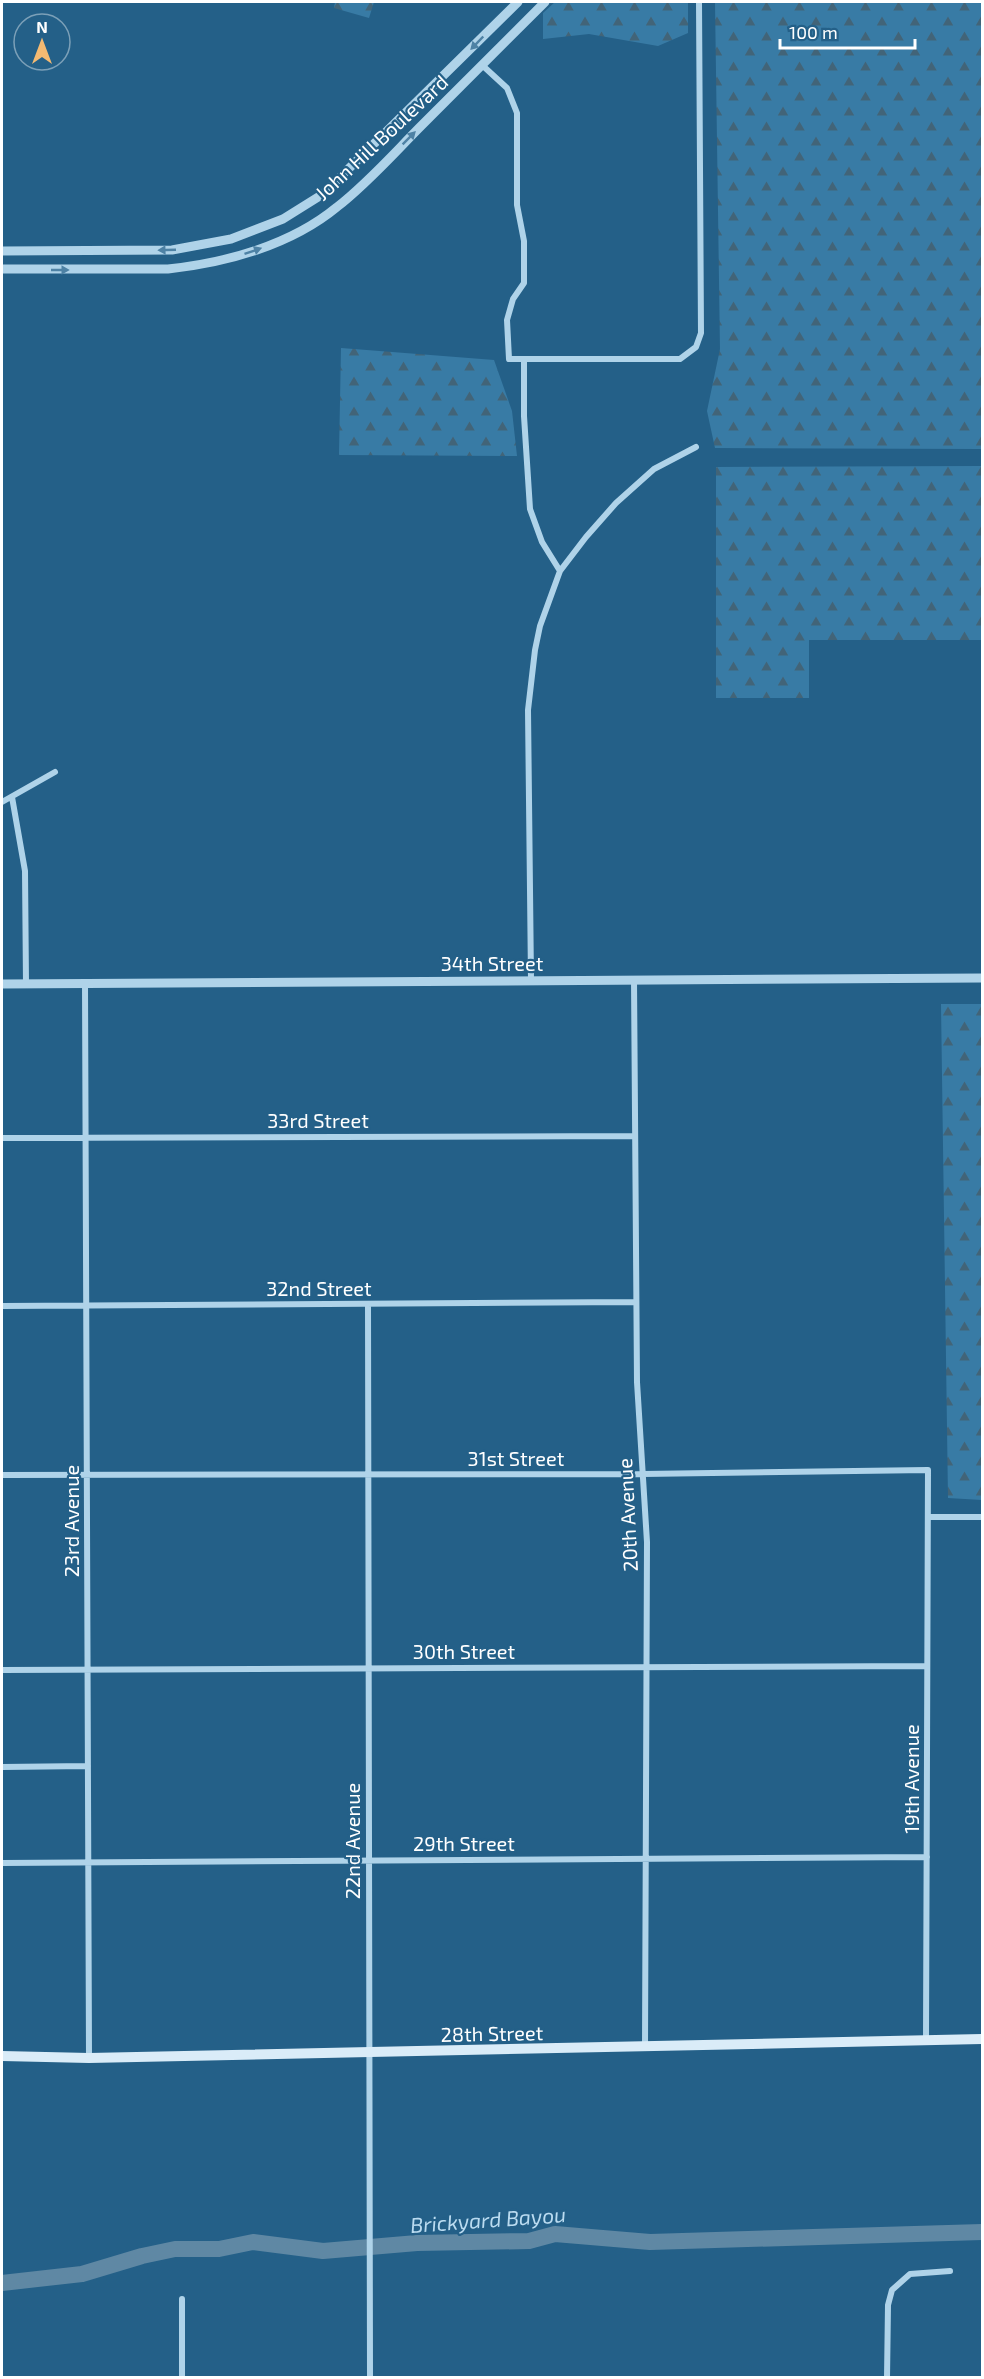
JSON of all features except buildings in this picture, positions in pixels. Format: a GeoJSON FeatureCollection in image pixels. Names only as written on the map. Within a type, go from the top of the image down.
{"type":"FeatureCollection","features":[{"type":"Feature","properties":{"kind":"main road","name":"28th Street"},"geometry":{"type":"LineString","coordinates":[[2,2056],[89,2058],[186,2054],[370,2053],[982,2040]]}},
{"type":"Feature","properties":{"kind":"street","name":"John Hill Boulevard"},"geometry":{"type":"LineString","coordinates":[[2,251],[172,250],[231,239],[283,219],[323,194],[518,2]]}},
{"type":"Feature","properties":{"kind":"street","name":"John Hill Boulevard"},"geometry":{"type":"LineString","coordinates":[[2,269],[168,269],[195,266],[231,258],[294,234],[336,208],[545,2]]}},
{"type":"Feature","properties":{"kind":"street"},"geometry":{"type":"LineString","coordinates":[[482,65],[507,88],[517,113],[517,205],[524,241],[524,283],[513,299],[507,320],[509,359],[680,359],[696,347],[701,333],[699,2]]}},
{"type":"Feature","properties":{"kind":"street"},"geometry":{"type":"LineString","coordinates":[[524,359],[524,416],[530,509],[542,542],[560,571]]}},
{"type":"Feature","properties":{"kind":"street"},"geometry":{"type":"LineString","coordinates":[[531,980],[528,710],[540,626],[560,571],[586,537],[623,497],[654,470],[696,447]]}},
{"type":"Feature","properties":{"kind":"street"},"geometry":{"type":"LineString","coordinates":[[2,802],[55,772]]}},
{"type":"Feature","properties":{"kind":"street"},"geometry":{"type":"LineString","coordinates":[[12,797],[25,871],[26,984]]}},
{"type":"Feature","properties":{"kind":"street","name":"34th Street"},"geometry":{"type":"LineString","coordinates":[[2,984],[982,978]]}},
{"type":"Feature","properties":{"kind":"street","name":"20th Avenue"},"geometry":{"type":"LineString","coordinates":[[634,980],[636,1302],[640,1443],[646,1542],[645,2048]]}},
{"type":"Feature","properties":{"kind":"street","name":"23rd Avenue"},"geometry":{"type":"LineString","coordinates":[[85,984],[89,2058]]}},
{"type":"Feature","properties":{"kind":"street","name":"33rd Street"},"geometry":{"type":"LineString","coordinates":[[2,1138],[634,1136]]}},
{"type":"Feature","properties":{"kind":"street","name":"32nd Street"},"geometry":{"type":"LineString","coordinates":[[2,1306],[636,1302]]}},
{"type":"Feature","properties":{"kind":"street","name":"22nd Avenue"},"geometry":{"type":"LineString","coordinates":[[368,1304],[370,2378]]}},
{"type":"Feature","properties":{"kind":"street","name":"31st Street"},"geometry":{"type":"LineString","coordinates":[[2,1475],[643,1474],[928,1470],[928,1517]]}},
{"type":"Feature","properties":{"kind":"street"},"geometry":{"type":"LineString","coordinates":[[928,1517],[982,1517]]}},
{"type":"Feature","properties":{"kind":"street","name":"19th Avenue"},"geometry":{"type":"LineString","coordinates":[[926,2041],[928,1517]]}},
{"type":"Feature","properties":{"kind":"street","name":"30th Street"},"geometry":{"type":"LineString","coordinates":[[2,1670],[927,1666]]}},
{"type":"Feature","properties":{"kind":"street"},"geometry":{"type":"LineString","coordinates":[[2,1767],[88,1766]]}},
{"type":"Feature","properties":{"kind":"street","name":"29th Street"},"geometry":{"type":"LineString","coordinates":[[2,1863],[927,1857]]}},
{"type":"Feature","properties":{"kind":"street"},"geometry":{"type":"LineString","coordinates":[[887,2378],[888,2305],[892,2290],[910,2274],[950,2271]]}},
{"type":"Feature","properties":{"kind":"street"},"geometry":{"type":"LineString","coordinates":[[182,2299],[182,2378]]}},
{"type":"Feature","properties":{"kind":"green space"},"geometry":{"type":"Polygon","coordinates":[[[335,2],[374,2],[369,18],[334,8],[335,2]]]}},
{"type":"Feature","properties":{"kind":"green space"},"geometry":{"type":"Polygon","coordinates":[[[555,2],[688,2],[688,33],[658,46],[589,34],[543,39],[543,13],[555,2]]]}},
{"type":"Feature","properties":{"kind":"green space"},"geometry":{"type":"Polygon","coordinates":[[[715,2],[982,2],[982,449],[715,448],[707,411],[720,349],[715,2]]]}},
{"type":"Feature","properties":{"kind":"green space"},"geometry":{"type":"Polygon","coordinates":[[[341,348],[494,360],[512,411],[517,456],[339,455],[341,348]]]}},
{"type":"Feature","properties":{"kind":"green space"},"geometry":{"type":"Polygon","coordinates":[[[982,466],[982,640],[809,640],[809,698],[716,698],[716,467],[982,466]]]}},
{"type":"Feature","properties":{"kind":"green space"},"geometry":{"type":"Polygon","coordinates":[[[941,1004],[982,1004],[982,1500],[948,1498],[941,1004]]]}},
{"type":"Feature","properties":{"kind":"waterway","name":"Brickyard Bayou"},"geometry":{"type":"LineString","coordinates":[[2,2283],[82,2274],[142,2256],[175,2249],[219,2249],[253,2242],[323,2251],[417,2243],[529,2241],[555,2234],[650,2242],[982,2232]]}}]}
